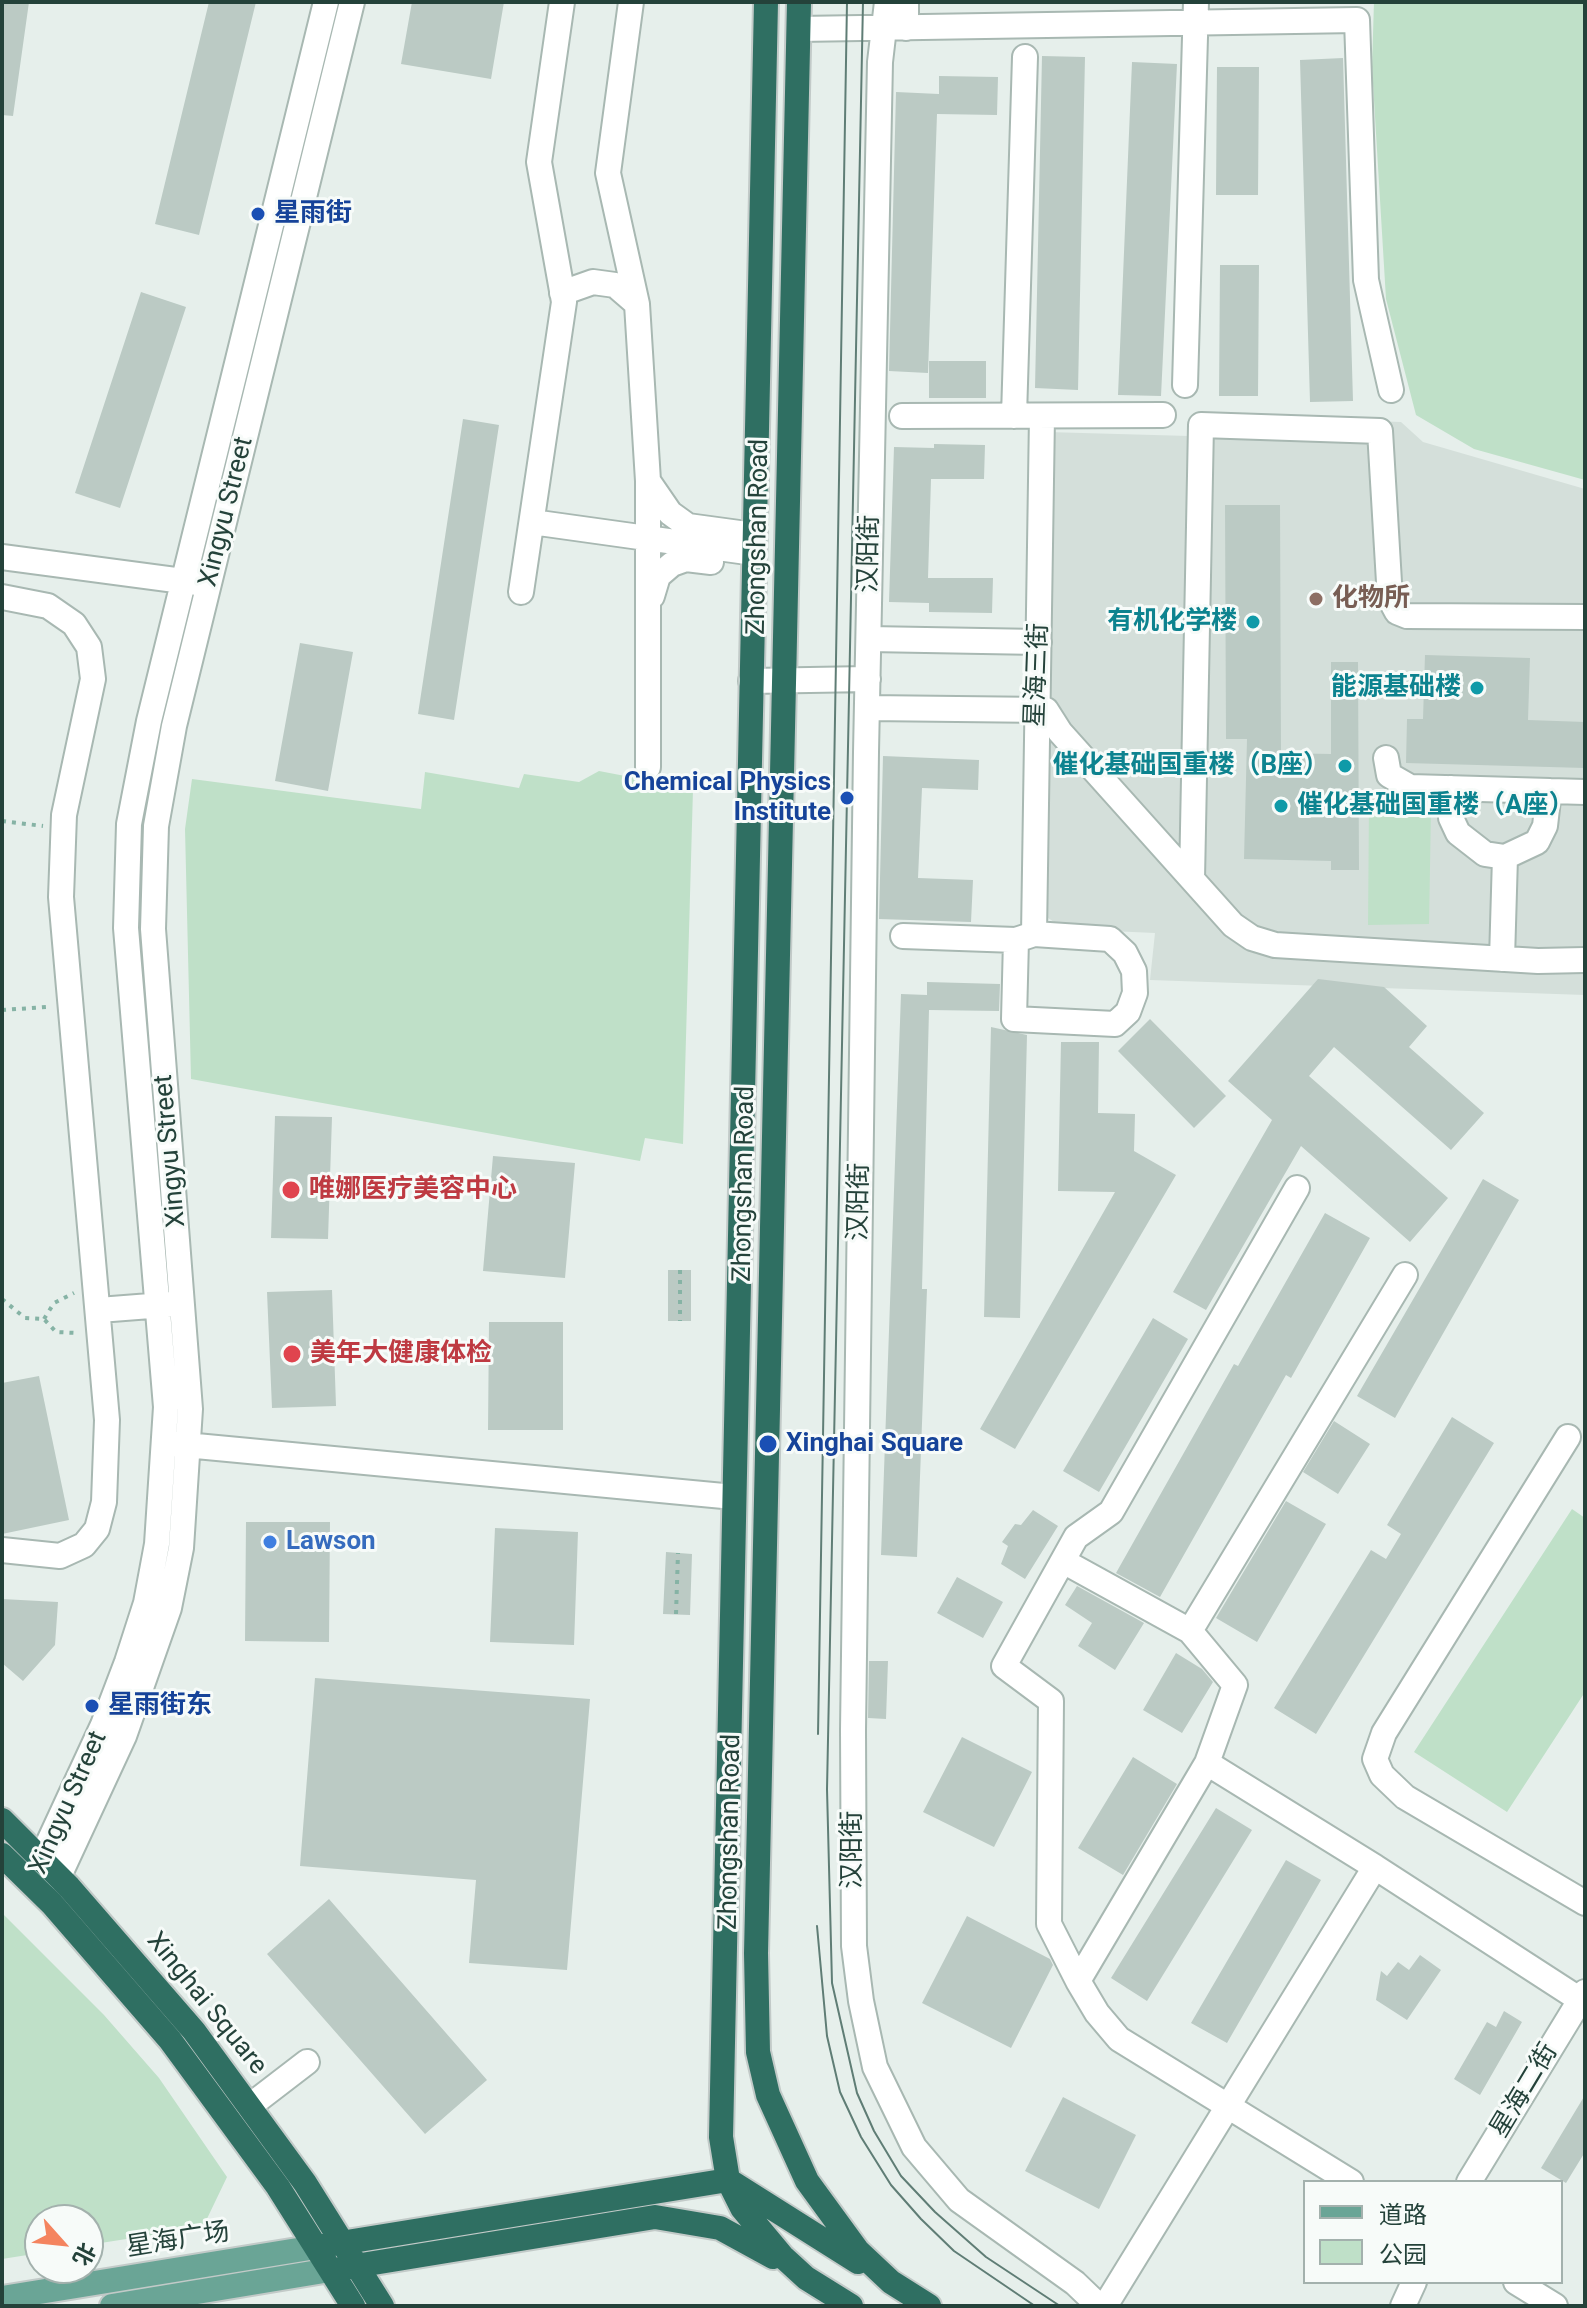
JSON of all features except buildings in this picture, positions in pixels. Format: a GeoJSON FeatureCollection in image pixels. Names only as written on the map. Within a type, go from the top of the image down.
{"type":"FeatureCollection","features":[{"type":"Feature","properties":{"kind":"highway","name":"Zhongshan Road"},"geometry":{"type":"LineString","coordinates":[[766,2],[721,2137],[728,2180],[742,2208],[806,2278],[851,2306]]}},
{"type":"Feature","properties":{"kind":"highway","name":"Zhongshan Road"},"geometry":{"type":"LineString","coordinates":[[799,2],[756,1953],[758,2052],[768,2095],[807,2181],[858,2251],[891,2282],[929,2306]]}},
{"type":"Feature","properties":{"kind":"highway","name":"Xinghai Square"},"geometry":{"type":"LineString","coordinates":[[2,1820],[59,1876],[134,1959],[251,2105],[382,2306]]}},
{"type":"Feature","properties":{"kind":"highway","name":"Xinghai Square"},"geometry":{"type":"LineString","coordinates":[[2,1855],[113,1971],[170,2040],[226,2113],[353,2306]]}},
{"type":"Feature","properties":{"kind":"highway"},"geometry":{"type":"LineString","coordinates":[[316,2247],[728,2180],[891,2282]]}},
{"type":"Feature","properties":{"kind":"highway"},"geometry":{"type":"LineString","coordinates":[[330,2270],[655,2217],[720,2228],[806,2278]]}},
{"type":"Feature","properties":{"kind":"main road","name":"星海广场"},"geometry":{"type":"LineString","coordinates":[[2,2298],[316,2247]]}},
{"type":"Feature","properties":{"kind":"main road"},"geometry":{"type":"LineString","coordinates":[[112,2306],[330,2270]]}},
{"type":"Feature","properties":{"kind":"street","name":"Xingyu Street"},"geometry":{"type":"LineString","coordinates":[[171,1297],[126,928],[125,875],[137,772],[326,2]]}},
{"type":"Feature","properties":{"kind":"street","name":"Xingyu Street"},"geometry":{"type":"LineString","coordinates":[[30,1883],[59,1876],[124,1736],[169,1608],[181,1548],[177,1444],[166,1407],[171,1297],[152,876],[164,778],[352,2]]}},
{"type":"Feature","properties":{"kind":"street"},"geometry":{"type":"LineString","coordinates":[[521,592],[562,293],[539,162],[562,2]]}},
{"type":"Feature","properties":{"kind":"street"},"geometry":{"type":"LineString","coordinates":[[631,2],[608,173],[637,304],[648,481],[648,767]]}},
{"type":"Feature","properties":{"kind":"street","name":"汉阳街"},"geometry":{"type":"LineString","coordinates":[[887,2],[896,28],[880,62],[868,679],[853,1777],[854,1946],[861,2001],[875,2067],[914,2147],[959,2200],[1102,2306]]}},
{"type":"Feature","properties":{"kind":"street"},"geometry":{"type":"LineString","coordinates":[[896,28],[906,2]]}},
{"type":"Feature","properties":{"kind":"street"},"geometry":{"type":"LineString","coordinates":[[799,29],[896,28],[1196,12],[1357,20],[1366,280],[1391,390]]}},
{"type":"Feature","properties":{"kind":"street"},"geometry":{"type":"LineString","coordinates":[[1185,385],[1196,12]]}},
{"type":"Feature","properties":{"kind":"street"},"geometry":{"type":"LineString","coordinates":[[1014,416],[1025,57]]}},
{"type":"Feature","properties":{"kind":"street"},"geometry":{"type":"LineString","coordinates":[[562,293],[593,282],[615,285],[637,304]]}},
{"type":"Feature","properties":{"kind":"street"},"geometry":{"type":"LineString","coordinates":[[902,416],[1163,415]]}},
{"type":"Feature","properties":{"kind":"street","name":"星海三街"},"geometry":{"type":"LineString","coordinates":[[1025,937],[1039,642],[1042,416]]}},
{"type":"Feature","properties":{"kind":"street"},"geometry":{"type":"LineString","coordinates":[[1192,879],[1201,425],[1380,431],[1390,599],[1397,612],[1407,616],[1585,617]]}},
{"type":"Feature","properties":{"kind":"street"},"geometry":{"type":"LineString","coordinates":[[648,481],[670,513],[688,526],[754,551]]}},
{"type":"Feature","properties":{"kind":"street"},"geometry":{"type":"LineString","coordinates":[[532,522],[648,540],[754,551]]}},
{"type":"Feature","properties":{"kind":"street"},"geometry":{"type":"LineString","coordinates":[[649,606],[658,576],[672,564],[686,559],[754,551]]}},
{"type":"Feature","properties":{"kind":"street"},"geometry":{"type":"LineString","coordinates":[[2,557],[209,585]]}},
{"type":"Feature","properties":{"kind":"street"},"geometry":{"type":"LineString","coordinates":[[2,597],[48,606],[74,624],[89,647],[93,679],[64,828],[61,897],[107,1420],[104,1502],[97,1529],[84,1545],[60,1556],[2,1550]]}},
{"type":"Feature","properties":{"kind":"street"},"geometry":{"type":"LineString","coordinates":[[869,639],[1039,642]]}},
{"type":"Feature","properties":{"kind":"street"},"geometry":{"type":"LineString","coordinates":[[751,681],[868,679]]}},
{"type":"Feature","properties":{"kind":"street"},"geometry":{"type":"LineString","coordinates":[[868,708],[1046,710],[1060,732],[1233,925],[1252,938],[1275,945],[1502,959],[1585,960]]}},
{"type":"Feature","properties":{"kind":"street"},"geometry":{"type":"LineString","coordinates":[[1386,758],[1389,775],[1410,787],[1585,792]]}},
{"type":"Feature","properties":{"kind":"street"},"geometry":{"type":"LineString","coordinates":[[1451,788],[1451,818],[1458,833],[1485,854],[1505,857],[1537,842],[1545,826],[1549,791]]}},
{"type":"Feature","properties":{"kind":"street"},"geometry":{"type":"LineString","coordinates":[[1502,959],[1505,857]]}},
{"type":"Feature","properties":{"kind":"street"},"geometry":{"type":"LineString","coordinates":[[903,936],[1025,937],[1110,939],[1125,953],[1134,971],[1135,993],[1128,1012],[1115,1024],[1014,1019],[1025,937]]}},
{"type":"Feature","properties":{"kind":"street"},"geometry":{"type":"LineString","coordinates":[[1297,1188],[1111,1512],[1076,1537],[1004,1666],[1051,1701],[1049,1924],[1097,2013],[1119,2039],[1348,2180]]}},
{"type":"Feature","properties":{"kind":"street"},"geometry":{"type":"LineString","coordinates":[[1190,1631],[1405,1275]]}},
{"type":"Feature","properties":{"kind":"street"},"geometry":{"type":"LineString","coordinates":[[98,1306],[171,1297]]}},
{"type":"Feature","properties":{"kind":"street"},"geometry":{"type":"LineString","coordinates":[[1568,1437],[1384,1733],[1375,1759],[1382,1775],[1405,1797],[1585,1903]]}},
{"type":"Feature","properties":{"kind":"street","name":"Xingyu Street"},"geometry":{"type":"LineString","coordinates":[[30,1883],[103,1725],[146,1603],[177,1444]]}},
{"type":"Feature","properties":{"kind":"street"},"geometry":{"type":"LineString","coordinates":[[177,1444],[734,1497]]}},
{"type":"Feature","properties":{"kind":"street"},"geometry":{"type":"LineString","coordinates":[[1063,1561],[1190,1631],[1235,1685],[1207,1763],[1078,1981]]}},
{"type":"Feature","properties":{"kind":"street"},"geometry":{"type":"LineString","coordinates":[[1207,1763],[1584,1998]]}},
{"type":"Feature","properties":{"kind":"street"},"geometry":{"type":"LineString","coordinates":[[1102,2306],[1229,2108],[1375,1867]]}},
{"type":"Feature","properties":{"kind":"street","name":"星海二街"},"geometry":{"type":"LineString","coordinates":[[1470,2180],[1584,1998]]}},
{"type":"Feature","properties":{"kind":"street"},"geometry":{"type":"LineString","coordinates":[[251,2105],[307,2062]]}},
{"type":"Feature","properties":{"kind":"street"},"geometry":{"type":"LineString","coordinates":[[1403,2306],[1413,2284]]}},
{"type":"Feature","properties":{"kind":"street"},"geometry":{"type":"LineString","coordinates":[[1519,2284],[1555,2306]]}},
{"type":"Feature","properties":{"kind":"path"},"geometry":{"type":"LineString","coordinates":[[2,821],[64,828]]}},
{"type":"Feature","properties":{"kind":"path"},"geometry":{"type":"LineString","coordinates":[[2,1010],[70,1005]]}},
{"type":"Feature","properties":{"kind":"path"},"geometry":{"type":"LineString","coordinates":[[680,1270],[680,1321]]}},
{"type":"Feature","properties":{"kind":"path"},"geometry":{"type":"LineString","coordinates":[[44,1319],[62,1296],[98,1306]]}},
{"type":"Feature","properties":{"kind":"path"},"geometry":{"type":"LineString","coordinates":[[2,1299],[25,1318],[44,1319],[56,1332],[66,1334],[98,1306]]}},
{"type":"Feature","properties":{"kind":"path"},"geometry":{"type":"LineString","coordinates":[[676,1614],[678,1553]]}},
{"type":"Feature","properties":{"kind":"shaded area","name":"化物所"},"geometry":{"type":"Polygon","coordinates":[[[1192,415],[1401,422],[1423,442],[1585,489],[1585,995],[1150,980],[1155,933],[1065,929],[1048,918],[1044,909],[1047,432],[1189,436],[1192,415]]]}},
{"type":"Feature","properties":{"kind":"green space"},"geometry":{"type":"Polygon","coordinates":[[[1374,2],[1585,2],[1585,480],[1474,449],[1416,415],[1386,299],[1372,67],[1374,2]]]}},
{"type":"Feature","properties":{"kind":"green space"},"geometry":{"type":"Polygon","coordinates":[[[599,771],[693,789],[683,1144],[645,1138],[640,1161],[191,1079],[185,829],[192,779],[421,809],[425,772],[519,788],[524,774],[579,782],[599,771]]]}},
{"type":"Feature","properties":{"kind":"green space"},"geometry":{"type":"Polygon","coordinates":[[[1411,800],[1431,811],[1429,924],[1368,925],[1369,802],[1411,800]]]}},
{"type":"Feature","properties":{"kind":"green space"},"geometry":{"type":"Polygon","coordinates":[[[1572,1509],[1585,1518],[1585,1692],[1507,1812],[1414,1752],[1572,1509]]]}},
{"type":"Feature","properties":{"kind":"green space"},"geometry":{"type":"Polygon","coordinates":[[[2,1913],[104,2015],[159,2078],[227,2177],[203,2227],[104,2242],[104,2204],[24,2204],[24,2256],[2,2259],[2,1913]]]}},
{"type":"Feature","properties":{"kind":"tram line"},"geometry":{"type":"LineString","coordinates":[[818,1734],[847,2]]}},
{"type":"Feature","properties":{"kind":"tram line"},"geometry":{"type":"LineString","coordinates":[[863,2],[827,1789],[832,1983],[857,2093],[874,2131],[901,2176],[935,2212],[986,2257],[1060,2306]]}},
{"type":"Feature","properties":{"kind":"tram line"},"geometry":{"type":"LineString","coordinates":[[817,1926],[827,2036],[840,2092],[861,2137],[891,2185],[921,2219],[954,2251],[1035,2306]]}},
{"type":"Feature","properties":{"kind":"place","name":"星雨街"},"geometry":{"type":"Point","coordinates":[258,214]}},
{"type":"Feature","properties":{"kind":"place","name":"化物所"},"geometry":{"type":"Point","coordinates":[1316,599]}},
{"type":"Feature","properties":{"kind":"place","name":"有机化学楼"},"geometry":{"type":"Point","coordinates":[1253,622]}},
{"type":"Feature","properties":{"kind":"place","name":"能源基础楼"},"geometry":{"type":"Point","coordinates":[1477,688]}},
{"type":"Feature","properties":{"kind":"place","name":"催化基础国重楼（B座）"},"geometry":{"type":"Point","coordinates":[1345,766]}},
{"type":"Feature","properties":{"kind":"place","name":"Chemical Physics Institute"},"geometry":{"type":"Point","coordinates":[847,798]}},
{"type":"Feature","properties":{"kind":"place","name":"催化基础国重楼（A座）"},"geometry":{"type":"Point","coordinates":[1281,806]}},
{"type":"Feature","properties":{"kind":"place","name":"唯娜医疗美容中心"},"geometry":{"type":"Point","coordinates":[291,1190]}},
{"type":"Feature","properties":{"kind":"place","name":"美年大健康体检"},"geometry":{"type":"Point","coordinates":[292,1354]}},
{"type":"Feature","properties":{"kind":"place","name":"Xinghai Square"},"geometry":{"type":"Point","coordinates":[768,1444]}},
{"type":"Feature","properties":{"kind":"place","name":"Lawson"},"geometry":{"type":"Point","coordinates":[270,1542]}},
{"type":"Feature","properties":{"kind":"place","name":"星雨街东"},"geometry":{"type":"Point","coordinates":[92,1706]}}]}
